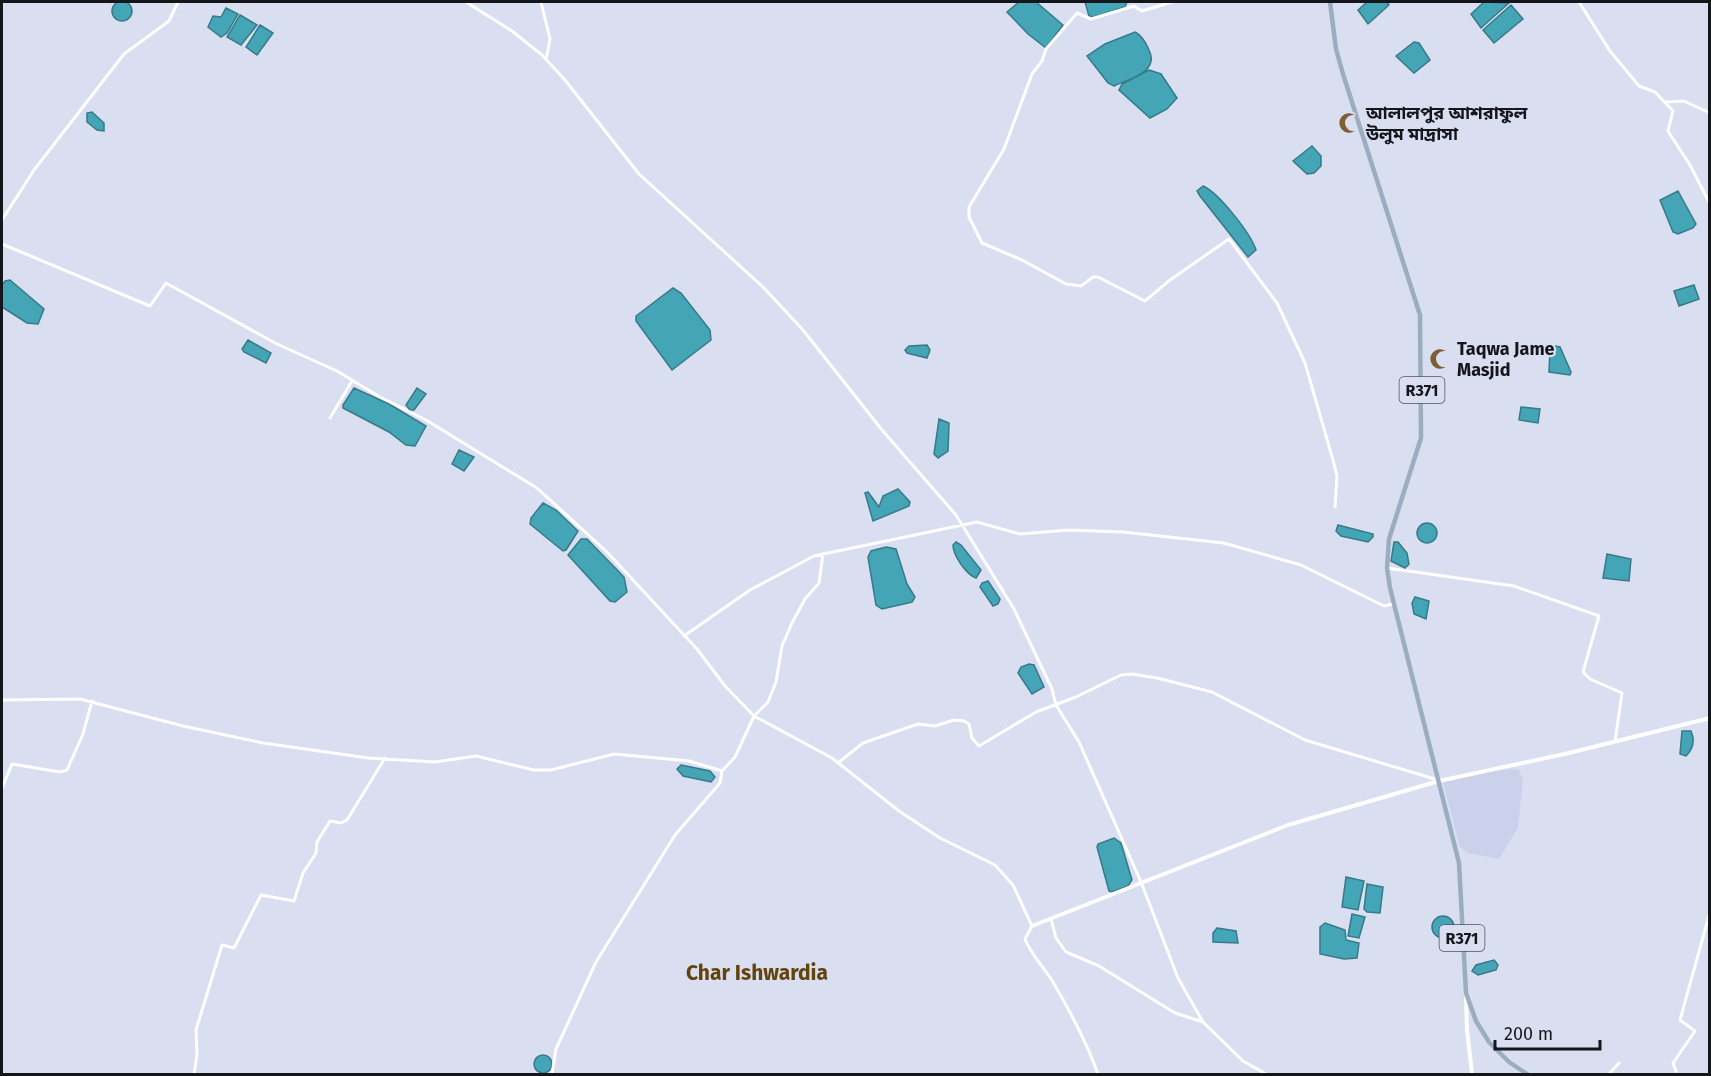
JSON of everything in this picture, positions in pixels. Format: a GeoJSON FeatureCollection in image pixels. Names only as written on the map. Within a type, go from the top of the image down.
{"type":"FeatureCollection","features":[{"type":"Feature","properties":{"kind":"main road","name":"R371"},"geometry":{"type":"LineString","coordinates":[[1329,2],[1343,74],[1420,315],[1421,438],[1389,539],[1387,568],[1459,863],[1467,993],[1476,1021],[1489,1042],[1509,1062],[1527,1074]]}},
{"type":"Feature","properties":{"kind":"street"},"geometry":{"type":"LineString","coordinates":[[2,219],[34,170],[124,54],[169,21],[178,2]]}},
{"type":"Feature","properties":{"kind":"street"},"geometry":{"type":"LineString","coordinates":[[466,2],[512,31],[546,60],[565,80],[639,174],[764,288],[803,330],[882,430],[916,466],[962,523],[1014,609],[1052,689],[1056,705],[1084,751],[1142,882],[1178,978],[1203,1022],[1243,1061],[1266,1074]]}},
{"type":"Feature","properties":{"kind":"street"},"geometry":{"type":"LineString","coordinates":[[541,2],[550,39],[546,60]]}},
{"type":"Feature","properties":{"kind":"street"},"geometry":{"type":"LineString","coordinates":[[1172,2],[1145,10],[1134,6],[1091,20],[1077,13],[1064,27],[1032,74],[1004,148],[969,207],[969,218],[982,243],[1022,260],[1066,284],[1081,286],[1093,277],[1098,277],[1145,301],[1170,280],[1229,239],[1277,303],[1305,363],[1337,476],[1335,507]]}},
{"type":"Feature","properties":{"kind":"street"},"geometry":{"type":"LineString","coordinates":[[1579,2],[1610,51],[1639,86],[1655,92],[1673,111],[1668,131],[1690,165],[1710,204]]}},
{"type":"Feature","properties":{"kind":"street"},"geometry":{"type":"LineString","coordinates":[[1666,102],[1684,102],[1710,113]]}},
{"type":"Feature","properties":{"kind":"street"},"geometry":{"type":"LineString","coordinates":[[2,244],[150,306],[166,283],[277,344],[337,371],[426,420],[537,488],[587,532],[684,636],[754,716],[812,746],[838,763],[899,811],[940,838],[995,864],[1013,885],[1032,927]]}},
{"type":"Feature","properties":{"kind":"street"},"geometry":{"type":"LineString","coordinates":[[330,418],[352,381]]}},
{"type":"Feature","properties":{"kind":"street"},"geometry":{"type":"LineString","coordinates":[[684,636],[750,590],[814,556],[962,523],[977,522],[1020,534],[1061,531],[1123,532],[1224,543],[1301,566],[1384,606],[1394,604]]}},
{"type":"Feature","properties":{"kind":"street"},"geometry":{"type":"LineString","coordinates":[[552,1074],[556,1049],[596,962],[675,835],[720,783],[723,771],[735,757],[754,716],[768,702],[776,682],[782,646],[797,612],[819,583],[823,554]]}},
{"type":"Feature","properties":{"kind":"street"},"geometry":{"type":"LineString","coordinates":[[1387,568],[1514,585],[1599,616],[1583,672],[1590,679],[1622,693],[1615,741]]}},
{"type":"Feature","properties":{"kind":"street"},"geometry":{"type":"LineString","coordinates":[[838,763],[863,743],[918,724],[935,726],[954,720],[964,721],[969,724],[972,738],[979,746],[1036,712],[1121,675],[1156,678],[1212,692],[1305,740],[1439,781]]}},
{"type":"Feature","properties":{"kind":"street"},"geometry":{"type":"LineString","coordinates":[[2,700],[51,697],[92,701],[183,726],[262,743],[385,758],[435,762],[476,756],[534,770],[551,770],[614,754],[689,761],[723,771]]}},
{"type":"Feature","properties":{"kind":"street"},"geometry":{"type":"LineString","coordinates":[[2,788],[12,764],[60,772],[67,770],[83,734],[92,701]]}},
{"type":"Feature","properties":{"kind":"street"},"geometry":{"type":"LineString","coordinates":[[1098,1074],[1092,1057],[1053,981],[1028,948],[1025,939],[1032,927],[1288,825],[1439,781],[1710,718]]}},
{"type":"Feature","properties":{"kind":"street"},"geometry":{"type":"LineString","coordinates":[[194,1074],[197,1055],[196,1030],[222,945],[234,948],[261,895],[294,901],[303,873],[316,853],[317,842],[330,820],[341,824],[347,820],[385,758]]}},
{"type":"Feature","properties":{"kind":"street"},"geometry":{"type":"LineString","coordinates":[[1676,1071],[1673,1063],[1695,1031],[1680,1020],[1710,912]]}},
{"type":"Feature","properties":{"kind":"street"},"geometry":{"type":"LineString","coordinates":[[1051,919],[1056,938],[1066,952],[1099,966],[1175,1012],[1203,1022]]}},
{"type":"Feature","properties":{"kind":"street"},"geometry":{"type":"LineString","coordinates":[[1467,993],[1467,1030],[1472,1074]]}},
{"type":"Feature","properties":{"kind":"street"},"geometry":{"type":"LineString","coordinates":[[1609,1074],[1618,1063]]}},
{"type":"Feature","properties":{"kind":"shaded area"},"geometry":{"type":"Polygon","coordinates":[[[1518,769],[1523,779],[1518,828],[1499,859],[1468,853],[1460,847],[1443,782],[1497,770],[1518,769]]]}},
{"type":"Feature","properties":{"kind":"water"},"geometry":{"type":"Polygon","coordinates":[[[122,1],[129,4],[132,11],[129,18],[122,21],[115,18],[112,11],[115,4],[122,1]]]}},
{"type":"Feature","properties":{"kind":"water"},"geometry":{"type":"Polygon","coordinates":[[[1019,2],[1036,2],[1063,25],[1046,48],[1028,34],[1007,12],[1019,2]]]}},
{"type":"Feature","properties":{"kind":"water"},"geometry":{"type":"Polygon","coordinates":[[[1085,2],[1127,2],[1125,7],[1094,17],[1089,16],[1085,2]]]}},
{"type":"Feature","properties":{"kind":"water"},"geometry":{"type":"Polygon","coordinates":[[[1367,2],[1387,2],[1389,5],[1368,24],[1358,10],[1367,2]]]}},
{"type":"Feature","properties":{"kind":"water"},"geometry":{"type":"Polygon","coordinates":[[[1484,2],[1509,3],[1481,28],[1471,14],[1484,2]]]}},
{"type":"Feature","properties":{"kind":"water"},"geometry":{"type":"Polygon","coordinates":[[[1511,5],[1523,19],[1494,43],[1483,30],[1511,5]]]}},
{"type":"Feature","properties":{"kind":"water"},"geometry":{"type":"Polygon","coordinates":[[[226,8],[238,14],[227,33],[221,37],[208,27],[213,16],[221,17],[226,8]]]}},
{"type":"Feature","properties":{"kind":"water"},"geometry":{"type":"Polygon","coordinates":[[[240,15],[257,25],[241,45],[227,37],[240,15]]]}},
{"type":"Feature","properties":{"kind":"water"},"geometry":{"type":"Polygon","coordinates":[[[260,25],[273,33],[257,55],[246,47],[260,25]]]}},
{"type":"Feature","properties":{"kind":"water"},"geometry":{"type":"Polygon","coordinates":[[[1135,32],[1148,47],[1150,64],[1141,74],[1114,86],[1108,83],[1087,56],[1105,44],[1135,32]]]}},
{"type":"Feature","properties":{"kind":"water"},"geometry":{"type":"Polygon","coordinates":[[[1414,42],[1419,43],[1430,60],[1414,73],[1396,56],[1414,42]]]}},
{"type":"Feature","properties":{"kind":"water"},"geometry":{"type":"Polygon","coordinates":[[[1149,70],[1161,74],[1177,98],[1167,109],[1150,118],[1119,90],[1122,84],[1149,70]]]}},
{"type":"Feature","properties":{"kind":"water"},"geometry":{"type":"Polygon","coordinates":[[[92,112],[104,123],[104,131],[97,130],[87,122],[87,113],[92,112]]]}},
{"type":"Feature","properties":{"kind":"water"},"geometry":{"type":"Polygon","coordinates":[[[1312,146],[1321,156],[1321,166],[1314,173],[1307,174],[1293,161],[1312,146]]]}},
{"type":"Feature","properties":{"kind":"water"},"geometry":{"type":"Polygon","coordinates":[[[1203,186],[1225,205],[1248,234],[1256,250],[1248,257],[1200,196],[1197,191],[1203,186]]]}},
{"type":"Feature","properties":{"kind":"water"},"geometry":{"type":"Polygon","coordinates":[[[1678,191],[1696,224],[1693,228],[1678,234],[1673,232],[1660,200],[1678,191]]]}},
{"type":"Feature","properties":{"kind":"water"},"geometry":{"type":"Polygon","coordinates":[[[10,280],[44,309],[38,324],[27,323],[2,307],[2,285],[5,281],[10,280]]]}},
{"type":"Feature","properties":{"kind":"water"},"geometry":{"type":"Polygon","coordinates":[[[1694,285],[1699,299],[1679,306],[1674,291],[1694,285]]]}},
{"type":"Feature","properties":{"kind":"water"},"geometry":{"type":"Polygon","coordinates":[[[673,288],[681,293],[710,330],[711,340],[672,370],[636,321],[636,316],[673,288]]]}},
{"type":"Feature","properties":{"kind":"water"},"geometry":{"type":"Polygon","coordinates":[[[248,340],[271,353],[266,363],[244,352],[242,349],[248,340]]]}},
{"type":"Feature","properties":{"kind":"water"},"geometry":{"type":"Polygon","coordinates":[[[927,345],[930,350],[927,358],[907,353],[905,350],[909,346],[927,345]]]}},
{"type":"Feature","properties":{"kind":"water"},"geometry":{"type":"Polygon","coordinates":[[[1555,346],[1560,347],[1571,372],[1570,375],[1549,372],[1550,349],[1555,346]]]}},
{"type":"Feature","properties":{"kind":"water"},"geometry":{"type":"Polygon","coordinates":[[[354,388],[389,404],[426,426],[415,446],[406,445],[389,432],[343,408],[354,388]]]}},
{"type":"Feature","properties":{"kind":"water"},"geometry":{"type":"Polygon","coordinates":[[[417,388],[426,394],[414,410],[410,410],[406,405],[417,388]]]}},
{"type":"Feature","properties":{"kind":"water"},"geometry":{"type":"Polygon","coordinates":[[[1521,407],[1540,409],[1538,423],[1519,420],[1521,407]]]}},
{"type":"Feature","properties":{"kind":"water"},"geometry":{"type":"Polygon","coordinates":[[[939,419],[949,423],[948,451],[938,458],[934,454],[939,419]]]}},
{"type":"Feature","properties":{"kind":"water"},"geometry":{"type":"Polygon","coordinates":[[[459,450],[474,457],[464,471],[452,464],[459,450]]]}},
{"type":"Feature","properties":{"kind":"water"},"geometry":{"type":"Polygon","coordinates":[[[898,489],[910,502],[909,506],[873,521],[865,493],[868,492],[879,507],[883,496],[898,489]]]}},
{"type":"Feature","properties":{"kind":"water"},"geometry":{"type":"Polygon","coordinates":[[[543,503],[556,510],[578,531],[566,550],[563,551],[530,524],[531,518],[543,503]]]}},
{"type":"Feature","properties":{"kind":"water"},"geometry":{"type":"Polygon","coordinates":[[[1427,523],[1434,526],[1437,533],[1434,540],[1427,543],[1420,540],[1417,533],[1420,526],[1427,523]]]}},
{"type":"Feature","properties":{"kind":"water"},"geometry":{"type":"Polygon","coordinates":[[[1338,525],[1373,534],[1373,537],[1368,542],[1341,536],[1336,531],[1338,525]]]}},
{"type":"Feature","properties":{"kind":"water"},"geometry":{"type":"Polygon","coordinates":[[[581,539],[587,539],[624,577],[627,592],[615,602],[610,601],[568,555],[581,539]]]}},
{"type":"Feature","properties":{"kind":"water"},"geometry":{"type":"Polygon","coordinates":[[[956,542],[981,570],[976,578],[958,559],[953,545],[956,542]]]}},
{"type":"Feature","properties":{"kind":"water"},"geometry":{"type":"Polygon","coordinates":[[[1394,542],[1398,542],[1407,553],[1409,564],[1405,568],[1391,561],[1394,542]]]}},
{"type":"Feature","properties":{"kind":"water"},"geometry":{"type":"Polygon","coordinates":[[[886,547],[896,549],[907,584],[915,597],[912,602],[882,609],[876,605],[868,557],[871,551],[886,547]]]}},
{"type":"Feature","properties":{"kind":"water"},"geometry":{"type":"Polygon","coordinates":[[[1607,554],[1631,559],[1629,581],[1603,578],[1607,554]]]}},
{"type":"Feature","properties":{"kind":"water"},"geometry":{"type":"Polygon","coordinates":[[[988,581],[1000,599],[998,604],[993,606],[980,587],[982,583],[988,581]]]}},
{"type":"Feature","properties":{"kind":"water"},"geometry":{"type":"Polygon","coordinates":[[[1415,597],[1429,601],[1426,619],[1414,614],[1412,603],[1415,597]]]}},
{"type":"Feature","properties":{"kind":"water"},"geometry":{"type":"Polygon","coordinates":[[[1034,665],[1044,687],[1032,694],[1018,673],[1021,667],[1034,665]]]}},
{"type":"Feature","properties":{"kind":"water"},"geometry":{"type":"Polygon","coordinates":[[[1682,731],[1691,731],[1693,738],[1692,747],[1686,756],[1680,754],[1682,731]]]}},
{"type":"Feature","properties":{"kind":"water"},"geometry":{"type":"Polygon","coordinates":[[[681,765],[710,771],[715,777],[711,782],[683,776],[677,769],[681,765]]]}},
{"type":"Feature","properties":{"kind":"water"},"geometry":{"type":"Polygon","coordinates":[[[1114,838],[1121,843],[1132,880],[1128,886],[1112,892],[1109,891],[1097,847],[1098,844],[1114,838]]]}},
{"type":"Feature","properties":{"kind":"water"},"geometry":{"type":"Polygon","coordinates":[[[1346,877],[1364,881],[1358,910],[1342,907],[1346,877]]]}},
{"type":"Feature","properties":{"kind":"water"},"geometry":{"type":"Polygon","coordinates":[[[1367,884],[1383,887],[1380,913],[1367,912],[1364,909],[1367,884]]]}},
{"type":"Feature","properties":{"kind":"water"},"geometry":{"type":"Polygon","coordinates":[[[1352,914],[1365,917],[1359,938],[1348,936],[1352,914]]]}},
{"type":"Feature","properties":{"kind":"water"},"geometry":{"type":"Polygon","coordinates":[[[1443,916],[1451,919],[1454,927],[1451,935],[1443,938],[1435,935],[1432,927],[1435,919],[1443,916]]]}},
{"type":"Feature","properties":{"kind":"water"},"geometry":{"type":"Polygon","coordinates":[[[1325,923],[1345,930],[1346,940],[1359,943],[1357,958],[1344,959],[1320,954],[1320,927],[1325,923]]]}},
{"type":"Feature","properties":{"kind":"water"},"geometry":{"type":"Polygon","coordinates":[[[1217,928],[1236,931],[1238,943],[1213,942],[1213,933],[1217,928]]]}},
{"type":"Feature","properties":{"kind":"water"},"geometry":{"type":"Polygon","coordinates":[[[1494,960],[1498,965],[1496,970],[1478,975],[1472,971],[1476,965],[1494,960]]]}},
{"type":"Feature","properties":{"kind":"water"},"geometry":{"type":"Polygon","coordinates":[[[539,1055],[547,1055],[552,1060],[550,1071],[539,1073],[534,1068],[534,1060],[539,1055]]]}},
{"type":"Feature","properties":{"kind":"place","name":"আলালপুর আশরাফুল উলুম মাদ্রাসা"},"geometry":{"type":"Point","coordinates":[1349,123]}},
{"type":"Feature","properties":{"kind":"place","name":"Taqwa Jame Masjid"},"geometry":{"type":"Point","coordinates":[1440,359]}},
{"type":"Feature","properties":{"kind":"district","name":"Char Ishwardia"},"geometry":{"type":"Point","coordinates":[757,973]}}]}
